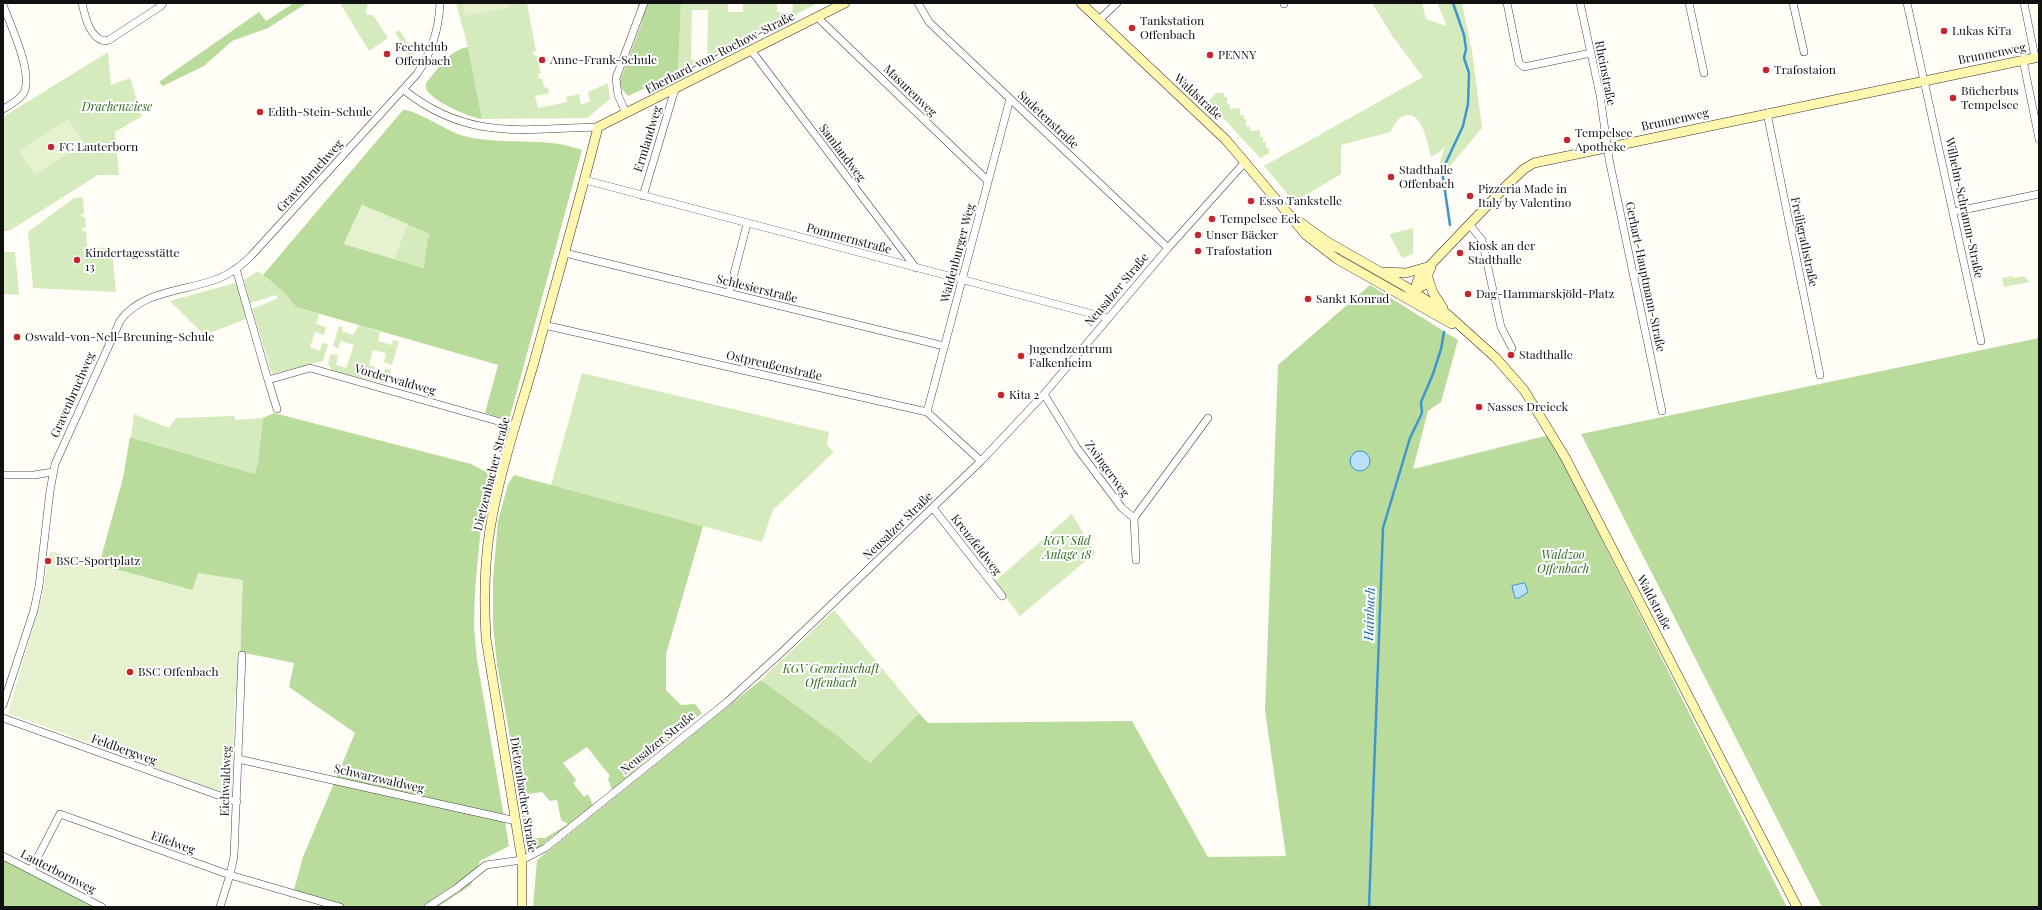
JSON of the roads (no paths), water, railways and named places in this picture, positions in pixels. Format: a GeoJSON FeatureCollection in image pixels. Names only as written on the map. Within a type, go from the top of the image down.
{"type":"FeatureCollection","features":[{"type":"Feature","properties":{"kind":"main road","name":"Eberhard-von-Rochow-Straße"},"geometry":{"type":"LineString","coordinates":[[598,127],[845,3]]}},
{"type":"Feature","properties":{"kind":"main road","name":"Waldstraße"},"geometry":{"type":"LineString","coordinates":[[1081,3],[1224,137],[1306,235],[1318,246],[1343,262],[1463,329]]}},
{"type":"Feature","properties":{"kind":"main road","name":"Brunnenweg"},"geometry":{"type":"LineString","coordinates":[[1470,224],[1516,177],[1530,165],[1547,160],[1767,113],[2037,57]]}},
{"type":"Feature","properties":{"kind":"main road","name":"Dietzenbacher Straße"},"geometry":{"type":"LineString","coordinates":[[522,907],[522,860],[490,667],[485,605],[486,561],[490,529],[498,491],[515,426],[565,253],[598,127]]}},
{"type":"Feature","properties":{"kind":"main road","name":"Waldstraße"},"geometry":{"type":"LineString","coordinates":[[1290,215],[1326,241],[1414,291],[1446,313],[1496,358],[1516,380],[1532,401],[1551,431],[1797,907]]}},
{"type":"Feature","properties":{"kind":"main road"},"geometry":{"type":"LineString","coordinates":[[1414,302],[1414,291],[1419,277],[1470,224]]}},
{"type":"Feature","properties":{"kind":"main road"},"geometry":{"type":"LineString","coordinates":[[1380,271],[1406,273],[1432,265]]}},
{"type":"Feature","properties":{"kind":"main road"},"geometry":{"type":"LineString","coordinates":[[1398,292],[1414,291],[1422,286],[1428,278],[1432,265]]}},
{"type":"Feature","properties":{"kind":"main road"},"geometry":{"type":"LineString","coordinates":[[1428,278],[1434,294],[1446,313]]}},
{"type":"Feature","properties":{"kind":"street"},"geometry":{"type":"LineString","coordinates":[[82,3],[88,26],[99,38],[107,41],[161,6],[163,3]]}},
{"type":"Feature","properties":{"kind":"street","name":"Gravenbruchweg"},"geometry":{"type":"LineString","coordinates":[[3,705],[34,610],[39,586],[53,472],[120,321],[127,311],[146,300],[216,280],[236,269],[256,250],[404,90],[417,74],[429,56],[437,31],[440,3]]}},
{"type":"Feature","properties":{"kind":"street"},"geometry":{"type":"LineString","coordinates":[[626,113],[618,95],[616,78],[644,3]]}},
{"type":"Feature","properties":{"kind":"street","name":"Sudetenstraße"},"geometry":{"type":"LineString","coordinates":[[918,3],[929,22],[1168,248]]}},
{"type":"Feature","properties":{"kind":"street"},"geometry":{"type":"LineString","coordinates":[[1099,20],[1117,3]]}},
{"type":"Feature","properties":{"kind":"street"},"geometry":{"type":"LineString","coordinates":[[1508,3],[1519,62],[1524,68],[1591,53]]}},
{"type":"Feature","properties":{"kind":"street","name":"Rheinstraße"},"geometry":{"type":"LineString","coordinates":[[1580,3],[1591,53],[1608,147]]}},
{"type":"Feature","properties":{"kind":"street"},"geometry":{"type":"LineString","coordinates":[[1689,3],[1704,73]]}},
{"type":"Feature","properties":{"kind":"street"},"geometry":{"type":"LineString","coordinates":[[1793,3],[1804,52]]}},
{"type":"Feature","properties":{"kind":"street","name":"Wilhelm-Schramm-Straße"},"geometry":{"type":"LineString","coordinates":[[1907,3],[1981,341]]}},
{"type":"Feature","properties":{"kind":"street"},"geometry":{"type":"LineString","coordinates":[[2024,3],[2037,57]]}},
{"type":"Feature","properties":{"kind":"street"},"geometry":{"type":"LineString","coordinates":[[3,5],[17,43],[26,81],[23,94],[3,109]]}},
{"type":"Feature","properties":{"kind":"street","name":"Masurenweg"},"geometry":{"type":"LineString","coordinates":[[817,17],[988,181]]}},
{"type":"Feature","properties":{"kind":"street","name":"Samlandweg"},"geometry":{"type":"LineString","coordinates":[[751,50],[916,268]]}},
{"type":"Feature","properties":{"kind":"street"},"geometry":{"type":"LineString","coordinates":[[2023,60],[2039,140]]}},
{"type":"Feature","properties":{"kind":"street","name":"Ermlandweg"},"geometry":{"type":"LineString","coordinates":[[643,196],[675,89]]}},
{"type":"Feature","properties":{"kind":"street","name":"Eberhard-von-Rochow-Straße"},"geometry":{"type":"LineString","coordinates":[[404,90],[417,100],[445,116],[482,128],[510,130],[598,127]]}},
{"type":"Feature","properties":{"kind":"street","name":"Waldenburger Weg"},"geometry":{"type":"LineString","coordinates":[[927,412],[1010,99]]}},
{"type":"Feature","properties":{"kind":"street","name":"Freiligrathstraße"},"geometry":{"type":"LineString","coordinates":[[1767,113],[1820,374]]}},
{"type":"Feature","properties":{"kind":"street","name":"Gerhart-Hauptmann-Straße"},"geometry":{"type":"LineString","coordinates":[[1608,147],[1609,159],[1662,411]]}},
{"type":"Feature","properties":{"kind":"street","name":"Neusalzer Straße"},"geometry":{"type":"LineString","coordinates":[[522,860],[545,848],[727,702],[982,461],[1044,394],[1168,248],[1245,162]]}},
{"type":"Feature","properties":{"kind":"street","name":"Pommernstraße"},"geometry":{"type":"LineString","coordinates":[[585,180],[746,224],[1108,318]]}},
{"type":"Feature","properties":{"kind":"street"},"geometry":{"type":"LineString","coordinates":[[1953,212],[2039,194]]}},
{"type":"Feature","properties":{"kind":"street"},"geometry":{"type":"LineString","coordinates":[[729,293],[746,224]]}},
{"type":"Feature","properties":{"kind":"street"},"geometry":{"type":"LineString","coordinates":[[1470,224],[1482,240],[1501,327],[1512,348]]}},
{"type":"Feature","properties":{"kind":"street","name":"Schlesierstraße"},"geometry":{"type":"LineString","coordinates":[[565,253],[944,346]]}},
{"type":"Feature","properties":{"kind":"street"},"geometry":{"type":"LineString","coordinates":[[236,269],[277,410]]}},
{"type":"Feature","properties":{"kind":"street","name":"Ostpreußenstraße"},"geometry":{"type":"LineString","coordinates":[[544,325],[927,412],[982,461]]}},
{"type":"Feature","properties":{"kind":"street","name":"Vorderwaldweg"},"geometry":{"type":"LineString","coordinates":[[268,380],[310,368],[515,426]]}},
{"type":"Feature","properties":{"kind":"street","name":"Zwingerweg"},"geometry":{"type":"LineString","coordinates":[[1044,394],[1077,448],[1122,508],[1134,518]]}},
{"type":"Feature","properties":{"kind":"street"},"geometry":{"type":"LineString","coordinates":[[1136,560],[1134,518],[1208,418]]}},
{"type":"Feature","properties":{"kind":"street"},"geometry":{"type":"LineString","coordinates":[[3,475],[34,475],[53,472]]}},
{"type":"Feature","properties":{"kind":"street","name":"Kreuzfeldweg"},"geometry":{"type":"LineString","coordinates":[[933,508],[1002,596]]}},
{"type":"Feature","properties":{"kind":"street","name":"Eichwaldweg"},"geometry":{"type":"LineString","coordinates":[[220,907],[234,856],[242,655]]}},
{"type":"Feature","properties":{"kind":"street","name":"Feldbergweg"},"geometry":{"type":"LineString","coordinates":[[3,718],[237,802]]}},
{"type":"Feature","properties":{"kind":"street","name":"Schwarzwaldweg"},"geometry":{"type":"LineString","coordinates":[[238,759],[516,821]]}},
{"type":"Feature","properties":{"kind":"street","name":"Eifelweg"},"geometry":{"type":"LineString","coordinates":[[31,870],[60,814],[230,875],[321,905],[340,907]]}},
{"type":"Feature","properties":{"kind":"street","name":"Lauterbornweg"},"geometry":{"type":"LineString","coordinates":[[3,856],[102,907]]}},
{"type":"Feature","properties":{"kind":"street"},"geometry":{"type":"LineString","coordinates":[[428,907],[457,888],[486,865],[522,860]]}},
{"type":"Feature","properties":{"kind":"water"},"geometry":{"type":"Polygon","coordinates":[[[1356,451],[1364,451],[1370,457],[1370,465],[1364,471],[1356,471],[1350,465],[1350,457],[1356,451]]]}},
{"type":"Feature","properties":{"kind":"water"},"geometry":{"type":"Polygon","coordinates":[[[1525,583],[1528,592],[1519,598],[1515,598],[1512,586],[1525,583]]]}},
{"type":"Feature","properties":{"kind":"waterway","name":"Hainbach"},"geometry":{"type":"LineString","coordinates":[[1450,225],[1442,171],[1463,126],[1468,104],[1469,73],[1464,58],[1466,49],[1464,35],[1453,3]]}},
{"type":"Feature","properties":{"kind":"waterway","name":"Hainbach"},"geometry":{"type":"LineString","coordinates":[[1369,907],[1383,528],[1410,438],[1422,413],[1421,402],[1433,374],[1441,349],[1444,332]]}},
{"type":"Feature","properties":{"kind":"place","name":"Tankstation Offenbach"},"geometry":{"type":"Point","coordinates":[1132,28]}},
{"type":"Feature","properties":{"kind":"place","name":"Lukas KiTa"},"geometry":{"type":"Point","coordinates":[1944,31]}},
{"type":"Feature","properties":{"kind":"place","name":"Fechtclub Offenbach"},"geometry":{"type":"Point","coordinates":[387,54]}},
{"type":"Feature","properties":{"kind":"place","name":"PENNY"},"geometry":{"type":"Point","coordinates":[1210,55]}},
{"type":"Feature","properties":{"kind":"place","name":"Anne-Frank-Schule"},"geometry":{"type":"Point","coordinates":[542,60]}},
{"type":"Feature","properties":{"kind":"place","name":"Trafostaion"},"geometry":{"type":"Point","coordinates":[1766,70]}},
{"type":"Feature","properties":{"kind":"place","name":"Bücherbus Tempelsee"},"geometry":{"type":"Point","coordinates":[1953,98]}},
{"type":"Feature","properties":{"kind":"place","name":"Edith-Stein-Schule"},"geometry":{"type":"Point","coordinates":[260,112]}},
{"type":"Feature","properties":{"kind":"place","name":"Tempelsee Apotheke"},"geometry":{"type":"Point","coordinates":[1567,140]}},
{"type":"Feature","properties":{"kind":"place","name":"FC Lauterborn"},"geometry":{"type":"Point","coordinates":[51,147]}},
{"type":"Feature","properties":{"kind":"place","name":"Stadthalle Offenbach"},"geometry":{"type":"Point","coordinates":[1391,177]}},
{"type":"Feature","properties":{"kind":"place","name":"Pizzeria Made in Italy by Valentino"},"geometry":{"type":"Point","coordinates":[1470,196]}},
{"type":"Feature","properties":{"kind":"place","name":"Esso Tankstelle"},"geometry":{"type":"Point","coordinates":[1251,201]}},
{"type":"Feature","properties":{"kind":"place","name":"Tempelsee Eck"},"geometry":{"type":"Point","coordinates":[1212,219]}},
{"type":"Feature","properties":{"kind":"place","name":"Unser Bäcker"},"geometry":{"type":"Point","coordinates":[1198,235]}},
{"type":"Feature","properties":{"kind":"place","name":"Trafostation"},"geometry":{"type":"Point","coordinates":[1198,251]}},
{"type":"Feature","properties":{"kind":"place","name":"Kiosk an der Stadthalle"},"geometry":{"type":"Point","coordinates":[1460,253]}},
{"type":"Feature","properties":{"kind":"place","name":"Kindertagesstätte 13"},"geometry":{"type":"Point","coordinates":[77,260]}},
{"type":"Feature","properties":{"kind":"place","name":"Dag-Hammarskjöld-Platz"},"geometry":{"type":"Point","coordinates":[1468,294]}},
{"type":"Feature","properties":{"kind":"place","name":"Sankt Konrad"},"geometry":{"type":"Point","coordinates":[1308,299]}},
{"type":"Feature","properties":{"kind":"place","name":"Oswald-von-Nell-Breuning-Schule"},"geometry":{"type":"Point","coordinates":[17,337]}},
{"type":"Feature","properties":{"kind":"place","name":"Stadthalle"},"geometry":{"type":"Point","coordinates":[1511,355]}},
{"type":"Feature","properties":{"kind":"place","name":"Jugendzentrum Falkenheim"},"geometry":{"type":"Point","coordinates":[1021,356]}},
{"type":"Feature","properties":{"kind":"place","name":"Kita 2"},"geometry":{"type":"Point","coordinates":[1001,395]}},
{"type":"Feature","properties":{"kind":"place","name":"Nasses Dreieck"},"geometry":{"type":"Point","coordinates":[1479,407]}},
{"type":"Feature","properties":{"kind":"place","name":"BSC-Sportplatz"},"geometry":{"type":"Point","coordinates":[48,561]}},
{"type":"Feature","properties":{"kind":"place","name":"BSC Offenbach"},"geometry":{"type":"Point","coordinates":[130,672]}},
{"type":"Feature","properties":{"kind":"park label","name":"Drachenwiese"},"geometry":{"type":"Point","coordinates":[117,107]}},
{"type":"Feature","properties":{"kind":"park label","name":"KGV Süd Anlage 18"},"geometry":{"type":"Point","coordinates":[1067,548]}},
{"type":"Feature","properties":{"kind":"park label","name":"Waldzoo Offenbach"},"geometry":{"type":"Point","coordinates":[1563,562]}},
{"type":"Feature","properties":{"kind":"park label","name":"KGV Gemeinschaft Offenbach"},"geometry":{"type":"Point","coordinates":[831,676]}}]}
